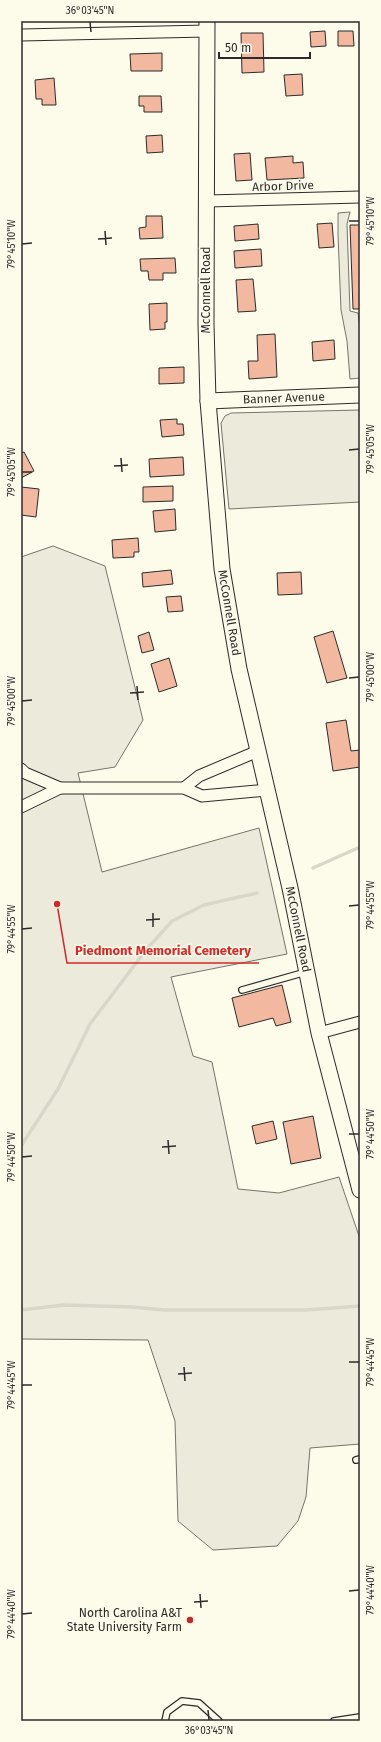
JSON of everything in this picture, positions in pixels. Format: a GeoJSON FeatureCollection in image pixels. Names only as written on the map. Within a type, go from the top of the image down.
{"type":"FeatureCollection","features":[{"type":"Feature","properties":{"kind":"street"},"geometry":{"type":"LineString","coordinates":[[21,35],[207,26]]}},
{"type":"Feature","properties":{"kind":"street","name":"McConnell Road"},"geometry":{"type":"LineString","coordinates":[[207,26],[206,324],[208,401],[222,569],[238,662],[307,972],[319,1033],[345,1139],[360,1190]]}},
{"type":"Feature","properties":{"kind":"street","name":"Arbor Drive"},"geometry":{"type":"LineString","coordinates":[[207,201],[360,197]]}},
{"type":"Feature","properties":{"kind":"street","name":"Banner Avenue"},"geometry":{"type":"LineString","coordinates":[[208,401],[360,395]]}},
{"type":"Feature","properties":{"kind":"street"},"geometry":{"type":"LineString","coordinates":[[184,788],[199,776],[258,751]]}},
{"type":"Feature","properties":{"kind":"street"},"geometry":{"type":"LineString","coordinates":[[21,769],[25,773],[60,788],[184,788],[202,796],[267,790]]}},
{"type":"Feature","properties":{"kind":"street"},"geometry":{"type":"LineString","coordinates":[[21,807],[60,788]]}},
{"type":"Feature","properties":{"kind":"street"},"geometry":{"type":"LineString","coordinates":[[319,1033],[360,1022]]}},
{"type":"Feature","properties":{"kind":"lane"},"geometry":{"type":"LineString","coordinates":[[242,990],[307,972]]}},
{"type":"Feature","properties":{"kind":"lane"},"geometry":{"type":"LineString","coordinates":[[165,1721],[167,1712],[182,1701],[199,1703],[219,1721]]}},
{"type":"Feature","properties":{"kind":"lane"},"geometry":{"type":"LineString","coordinates":[[334,1721],[360,1717]]}},
{"type":"Feature","properties":{"kind":"shaded area"},"geometry":{"type":"Polygon","coordinates":[[[350,212],[347,224],[350,311],[358,313],[360,328],[360,378],[350,379],[347,341],[341,310],[338,213],[350,212]]]}},
{"type":"Feature","properties":{"kind":"shaded area"},"geometry":{"type":"Polygon","coordinates":[[[360,410],[360,502],[229,509],[221,423],[225,416],[231,413],[360,410]]]}},
{"type":"Feature","properties":{"kind":"shaded area"},"geometry":{"type":"Polygon","coordinates":[[[53,546],[105,566],[143,720],[115,767],[78,773],[102,872],[259,828],[287,954],[171,977],[193,1056],[212,1062],[238,1189],[279,1193],[339,1177],[360,1239],[360,1444],[310,1448],[306,1497],[298,1521],[277,1546],[213,1550],[178,1521],[175,1421],[148,1340],[21,1339],[21,557],[53,546]]]}},
{"type":"Feature","properties":{"kind":"building"},"geometry":{"type":"Polygon","coordinates":[[[325,31],[326,46],[311,47],[310,32],[325,31]]]}},
{"type":"Feature","properties":{"kind":"building"},"geometry":{"type":"Polygon","coordinates":[[[338,31],[353,31],[354,46],[338,46],[338,31]]]}},
{"type":"Feature","properties":{"kind":"building"},"geometry":{"type":"Polygon","coordinates":[[[241,33],[263,33],[264,72],[242,73],[241,33]]]}},
{"type":"Feature","properties":{"kind":"building"},"geometry":{"type":"Polygon","coordinates":[[[162,53],[162,71],[131,71],[130,54],[162,53]]]}},
{"type":"Feature","properties":{"kind":"building"},"geometry":{"type":"Polygon","coordinates":[[[302,74],[303,95],[286,96],[284,75],[302,74]]]}},
{"type":"Feature","properties":{"kind":"building"},"geometry":{"type":"Polygon","coordinates":[[[54,78],[56,105],[42,105],[42,99],[36,99],[35,80],[54,78]]]}},
{"type":"Feature","properties":{"kind":"building"},"geometry":{"type":"Polygon","coordinates":[[[139,96],[161,96],[162,112],[144,112],[144,106],[139,106],[139,96]]]}},
{"type":"Feature","properties":{"kind":"building"},"geometry":{"type":"Polygon","coordinates":[[[162,135],[163,152],[147,153],[146,136],[162,135]]]}},
{"type":"Feature","properties":{"kind":"building"},"geometry":{"type":"Polygon","coordinates":[[[250,153],[252,180],[236,181],[234,154],[250,153]]]}},
{"type":"Feature","properties":{"kind":"building"},"geometry":{"type":"Polygon","coordinates":[[[293,156],[293,163],[303,162],[304,178],[267,180],[265,158],[293,156]]]}},
{"type":"Feature","properties":{"kind":"building"},"geometry":{"type":"Polygon","coordinates":[[[146,216],[162,216],[163,238],[140,239],[139,228],[146,227],[146,216]]]}},
{"type":"Feature","properties":{"kind":"building"},"geometry":{"type":"Polygon","coordinates":[[[332,223],[334,247],[319,248],[317,224],[332,223]]]}},
{"type":"Feature","properties":{"kind":"building"},"geometry":{"type":"Polygon","coordinates":[[[258,224],[259,239],[235,241],[234,226],[258,224]]]}},
{"type":"Feature","properties":{"kind":"building"},"geometry":{"type":"Polygon","coordinates":[[[350,225],[360,225],[360,309],[353,309],[350,225]]]}},
{"type":"Feature","properties":{"kind":"building"},"geometry":{"type":"Polygon","coordinates":[[[261,249],[262,266],[235,268],[234,251],[261,249]]]}},
{"type":"Feature","properties":{"kind":"building"},"geometry":{"type":"Polygon","coordinates":[[[175,258],[176,273],[163,273],[163,280],[149,280],[148,271],[141,271],[140,259],[175,258]]]}},
{"type":"Feature","properties":{"kind":"building"},"geometry":{"type":"Polygon","coordinates":[[[253,279],[256,311],[238,312],[236,280],[253,279]]]}},
{"type":"Feature","properties":{"kind":"building"},"geometry":{"type":"Polygon","coordinates":[[[167,303],[167,322],[165,322],[165,329],[150,330],[149,304],[167,303]]]}},
{"type":"Feature","properties":{"kind":"building"},"geometry":{"type":"Polygon","coordinates":[[[275,334],[277,377],[249,379],[248,361],[258,361],[257,335],[275,334]]]}},
{"type":"Feature","properties":{"kind":"building"},"geometry":{"type":"Polygon","coordinates":[[[334,340],[335,359],[313,361],[312,342],[334,340]]]}},
{"type":"Feature","properties":{"kind":"building"},"geometry":{"type":"Polygon","coordinates":[[[184,367],[184,383],[159,384],[159,368],[184,367]]]}},
{"type":"Feature","properties":{"kind":"building"},"geometry":{"type":"Polygon","coordinates":[[[177,419],[177,424],[183,424],[184,435],[162,437],[160,420],[177,419]]]}},
{"type":"Feature","properties":{"kind":"building"},"geometry":{"type":"Polygon","coordinates":[[[24,452],[34,471],[21,478],[21,453],[24,452]]]}},
{"type":"Feature","properties":{"kind":"building"},"geometry":{"type":"Polygon","coordinates":[[[183,457],[184,475],[150,477],[149,459],[183,457]]]}},
{"type":"Feature","properties":{"kind":"building"},"geometry":{"type":"Polygon","coordinates":[[[173,486],[173,501],[143,502],[143,487],[173,486]]]}},
{"type":"Feature","properties":{"kind":"building"},"geometry":{"type":"Polygon","coordinates":[[[21,487],[39,489],[36,517],[21,515],[21,487]]]}},
{"type":"Feature","properties":{"kind":"building"},"geometry":{"type":"Polygon","coordinates":[[[175,509],[176,530],[155,532],[153,511],[175,509]]]}},
{"type":"Feature","properties":{"kind":"building"},"geometry":{"type":"Polygon","coordinates":[[[138,538],[139,552],[134,552],[134,557],[113,558],[112,540],[138,538]]]}},
{"type":"Feature","properties":{"kind":"building"},"geometry":{"type":"Polygon","coordinates":[[[171,570],[173,584],[143,587],[142,573],[171,570]]]}},
{"type":"Feature","properties":{"kind":"building"},"geometry":{"type":"Polygon","coordinates":[[[301,572],[302,594],[278,595],[277,573],[301,572]]]}},
{"type":"Feature","properties":{"kind":"building"},"geometry":{"type":"Polygon","coordinates":[[[181,596],[183,611],[168,612],[166,597],[181,596]]]}},
{"type":"Feature","properties":{"kind":"building"},"geometry":{"type":"Polygon","coordinates":[[[333,631],[347,678],[327,683],[314,637],[333,631]]]}},
{"type":"Feature","properties":{"kind":"building"},"geometry":{"type":"Polygon","coordinates":[[[149,632],[154,650],[142,653],[138,636],[149,632]]]}},
{"type":"Feature","properties":{"kind":"building"},"geometry":{"type":"Polygon","coordinates":[[[169,658],[177,686],[159,692],[151,664],[169,658]]]}},
{"type":"Feature","properties":{"kind":"building"},"geometry":{"type":"Polygon","coordinates":[[[346,720],[351,751],[360,750],[360,767],[333,771],[326,723],[346,720]]]}},
{"type":"Feature","properties":{"kind":"building"},"geometry":{"type":"Polygon","coordinates":[[[282,985],[291,1022],[276,1026],[273,1018],[239,1027],[232,998],[282,985]]]}},
{"type":"Feature","properties":{"kind":"building"},"geometry":{"type":"Polygon","coordinates":[[[313,1116],[321,1158],[291,1164],[283,1122],[313,1116]]]}},
{"type":"Feature","properties":{"kind":"building"},"geometry":{"type":"Polygon","coordinates":[[[273,1121],[277,1139],[256,1144],[252,1126],[273,1121]]]}},
{"type":"Feature","properties":{"kind":"waterway"},"geometry":{"type":"LineString","coordinates":[[313,868],[360,847]]}},
{"type":"Feature","properties":{"kind":"waterway"},"geometry":{"type":"LineString","coordinates":[[21,1146],[58,1089],[90,1024],[146,950],[172,921],[204,905],[257,893]]}},
{"type":"Feature","properties":{"kind":"waterway"},"geometry":{"type":"LineString","coordinates":[[21,1310],[64,1305],[132,1307],[164,1310],[306,1310],[360,1306]]}},
{"type":"Feature","properties":{"kind":"place","name":"Piedmont Memorial Cemetery"},"geometry":{"type":"Point","coordinates":[57,904]}},
{"type":"Feature","properties":{"kind":"place","name":"North Carolina A&T State University Farm"},"geometry":{"type":"Point","coordinates":[190,1620]}}]}
